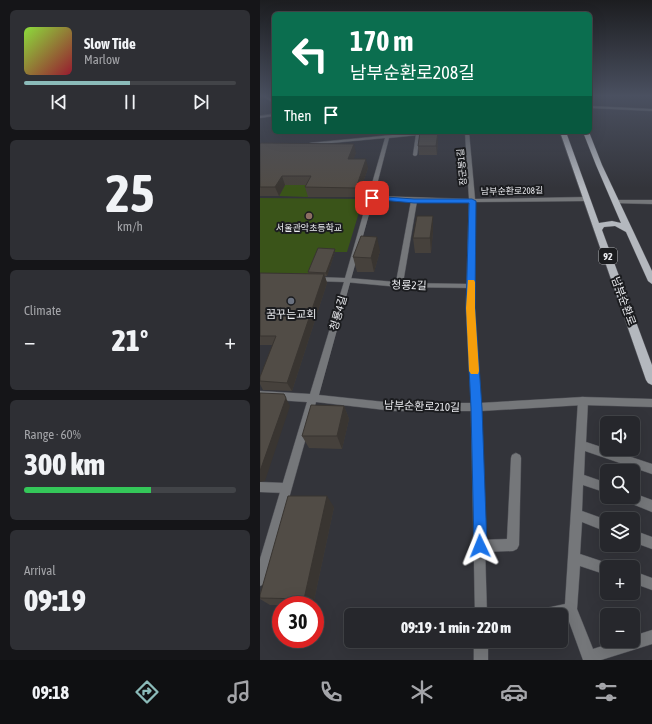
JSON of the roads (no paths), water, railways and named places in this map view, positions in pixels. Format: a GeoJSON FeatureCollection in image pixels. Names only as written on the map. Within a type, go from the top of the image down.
{"type":"FeatureCollection","features":[{"type":"Feature","properties":{"kind":"main road","name":"남부순환로"},"geometry":{"type":"LineString","coordinates":[[564,134],[652,380]]}},
{"type":"Feature","properties":{"kind":"main road"},"geometry":{"type":"LineString","coordinates":[[587,134],[599,165],[652,281]]}},
{"type":"Feature","properties":{"kind":"main road"},"geometry":{"type":"LineString","coordinates":[[598,230],[601,225],[609,223],[620,224],[630,232]]}},
{"type":"Feature","properties":{"kind":"street"},"geometry":{"type":"LineString","coordinates":[[306,144],[387,138],[418,134],[415,155]]}},
{"type":"Feature","properties":{"kind":"street","name":"장군봉1길"},"geometry":{"type":"LineString","coordinates":[[467,134],[472,201]]}},
{"type":"Feature","properties":{"kind":"street","name":"청룡4길"},"geometry":{"type":"LineString","coordinates":[[260,580],[285,488],[314,398],[372,198],[387,138]]}},
{"type":"Feature","properties":{"kind":"street","name":"남부순환로208길"},"geometry":{"type":"LineString","coordinates":[[372,198],[414,201],[587,199]]}},
{"type":"Feature","properties":{"kind":"street"},"geometry":{"type":"LineString","coordinates":[[399,285],[414,201]]}},
{"type":"Feature","properties":{"kind":"street"},"geometry":{"type":"LineString","coordinates":[[472,201],[470,308],[476,408],[481,608]]}},
{"type":"Feature","properties":{"kind":"street"},"geometry":{"type":"LineString","coordinates":[[616,202],[652,202]]}},
{"type":"Feature","properties":{"kind":"street","name":"청룡2길"},"geometry":{"type":"LineString","coordinates":[[310,279],[348,280],[399,285],[471,286]]}},
{"type":"Feature","properties":{"kind":"street","name":"남부순환로210길"},"geometry":{"type":"LineString","coordinates":[[260,395],[314,398],[394,407],[476,408],[583,401],[652,403]]}},
{"type":"Feature","properties":{"kind":"street"},"geometry":{"type":"LineString","coordinates":[[583,401],[571,609],[589,659],[652,637]]}},
{"type":"Feature","properties":{"kind":"street"},"geometry":{"type":"LineString","coordinates":[[581,445],[652,469]]}},
{"type":"Feature","properties":{"kind":"street"},"geometry":{"type":"LineString","coordinates":[[480,546],[513,545],[516,458]]}},
{"type":"Feature","properties":{"kind":"street"},"geometry":{"type":"LineString","coordinates":[[579,478],[600,486]]}},
{"type":"Feature","properties":{"kind":"street"},"geometry":{"type":"LineString","coordinates":[[260,487],[285,488]]}},
{"type":"Feature","properties":{"kind":"street"},"geometry":{"type":"LineString","coordinates":[[640,501],[652,506]]}},
{"type":"Feature","properties":{"kind":"street"},"geometry":{"type":"LineString","coordinates":[[577,515],[600,523]]}},
{"type":"Feature","properties":{"kind":"street"},"geometry":{"type":"LineString","coordinates":[[640,539],[652,543]]}},
{"type":"Feature","properties":{"kind":"street"},"geometry":{"type":"LineString","coordinates":[[574,558],[600,567]]}},
{"type":"Feature","properties":{"kind":"street"},"geometry":{"type":"LineString","coordinates":[[640,580],[652,584]]}},
{"type":"Feature","properties":{"kind":"street"},"geometry":{"type":"LineString","coordinates":[[481,648],[481,660]]}},
{"type":"Feature","properties":{"kind":"place","name":"서울관악초등학교"},"geometry":{"type":"Point","coordinates":[309,216]}},
{"type":"Feature","properties":{"kind":"place","name":"꿈꾸는교회"},"geometry":{"type":"Point","coordinates":[291,301]}}]}
